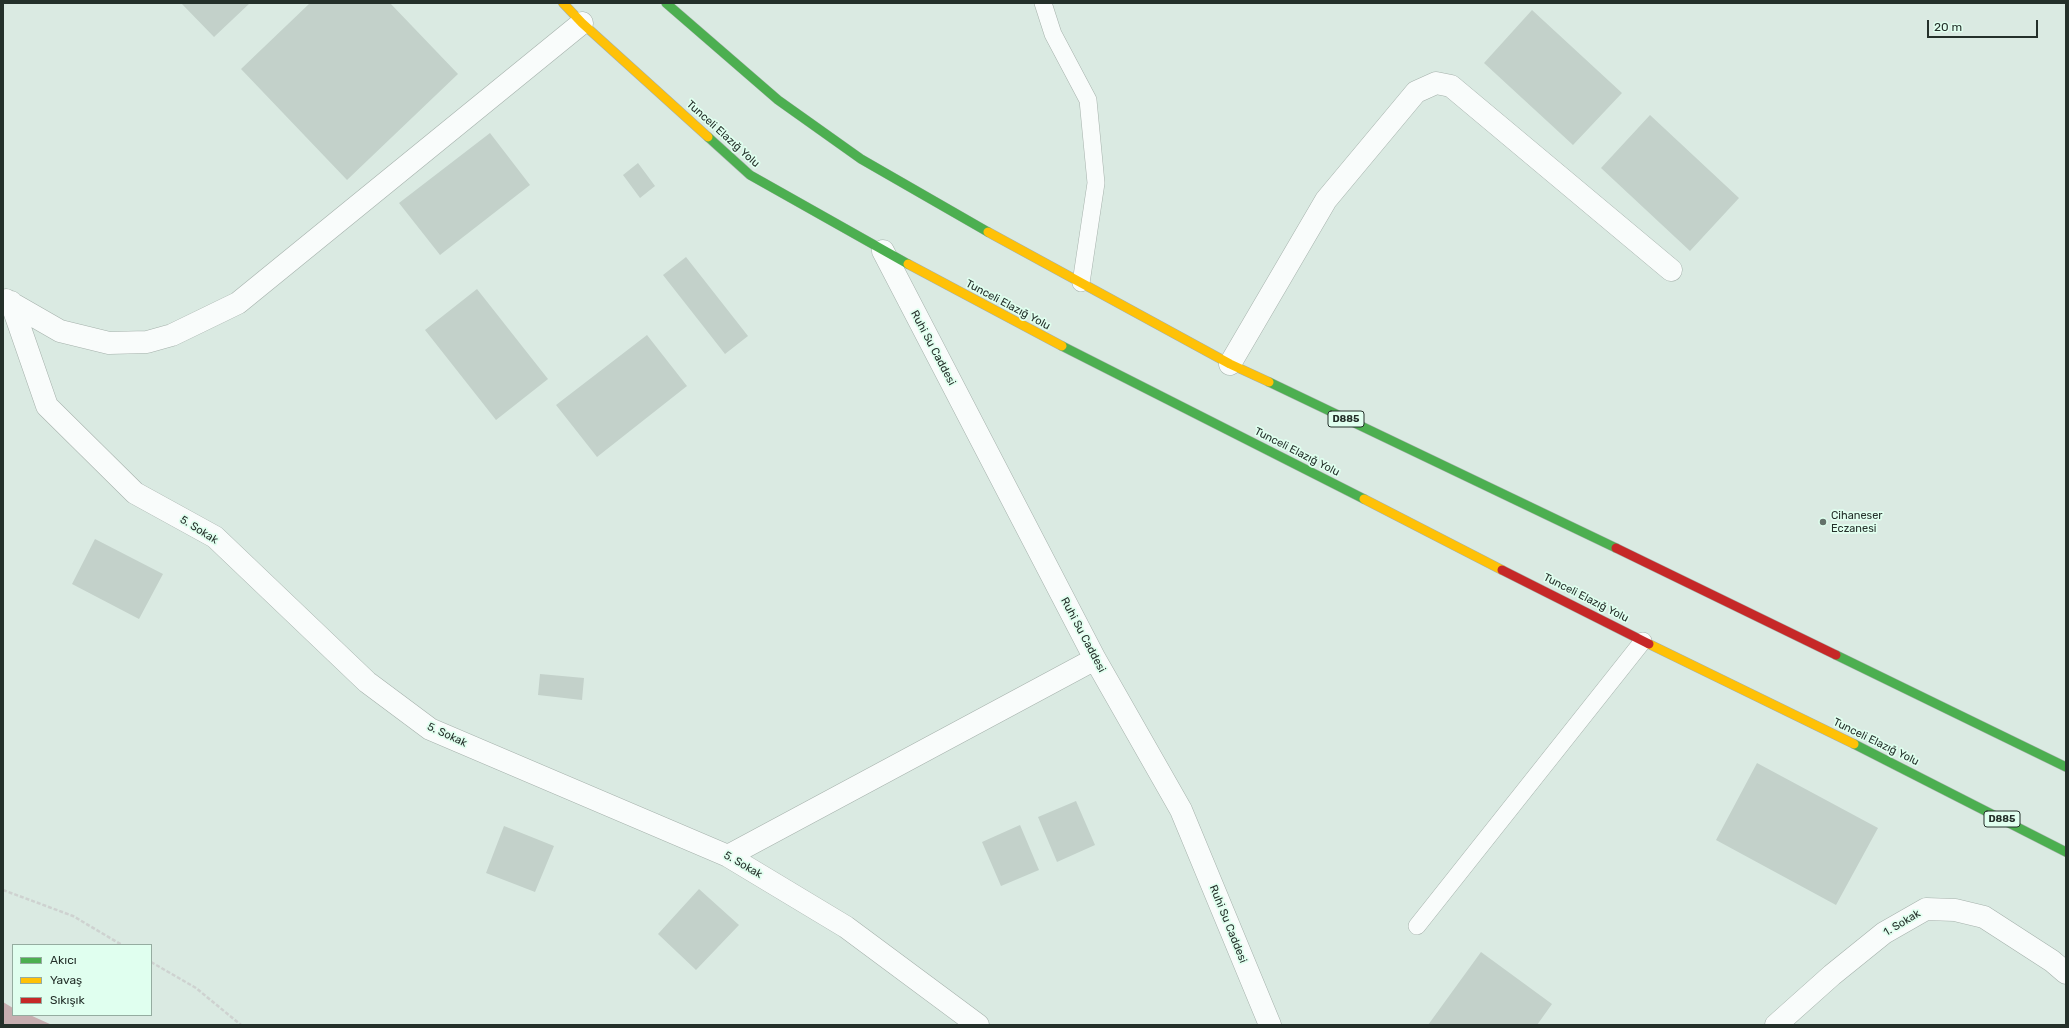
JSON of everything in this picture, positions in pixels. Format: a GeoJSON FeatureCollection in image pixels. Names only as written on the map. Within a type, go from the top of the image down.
{"type":"FeatureCollection","features":[{"type":"Feature","properties":{"kind":"main road","name":"Tunceli Elazığ Yolu"},"geometry":{"type":"LineString","coordinates":[[563,3],[582,23],[750,175],[883,251],[1032,331],[1643,641],[1939,786],[2066,852]]}},
{"type":"Feature","properties":{"kind":"main road","name":"D885"},"geometry":{"type":"LineString","coordinates":[[666,3],[778,100],[861,159],[1230,364],[1627,553],[2066,768]]}},
{"type":"Feature","properties":{"kind":"street"},"geometry":{"type":"LineString","coordinates":[[7,300],[60,332],[109,343],[146,342],[172,335],[238,303],[582,23]]}},
{"type":"Feature","properties":{"kind":"street"},"geometry":{"type":"LineString","coordinates":[[1230,364],[1326,200],[1416,92],[1436,83],[1451,86],[1671,270]]}},
{"type":"Feature","properties":{"kind":"street","name":"Ruhi Su Caddesi"},"geometry":{"type":"LineString","coordinates":[[883,251],[1095,659],[1181,810],[1270,1025]]}},
{"type":"Feature","properties":{"kind":"street","name":"5. Sokak"},"geometry":{"type":"LineString","coordinates":[[7,300],[47,406],[135,493],[215,537],[366,682],[430,729],[728,856],[846,928],[978,1025]]}},
{"type":"Feature","properties":{"kind":"street"},"geometry":{"type":"LineString","coordinates":[[728,856],[1095,659]]}},
{"type":"Feature","properties":{"kind":"street","name":"1. Sokak"},"geometry":{"type":"LineString","coordinates":[[1776,1025],[1832,975],[1884,933],[1926,908],[1954,910],[1984,917],[2052,961],[2066,973]]}},
{"type":"Feature","properties":{"kind":"lane"},"geometry":{"type":"LineString","coordinates":[[1043,3],[1053,34],[1088,100],[1096,183],[1082,283]]}},
{"type":"Feature","properties":{"kind":"lane"},"geometry":{"type":"LineString","coordinates":[[1417,926],[1643,641]]}},
{"type":"Feature","properties":{"kind":"path"},"geometry":{"type":"LineString","coordinates":[[3,890],[73,916],[120,944]]}},
{"type":"Feature","properties":{"kind":"path"},"geometry":{"type":"LineString","coordinates":[[152,963],[196,988],[241,1025]]}},
{"type":"Feature","properties":{"kind":"shaded area"},"geometry":{"type":"Polygon","coordinates":[[[3,1002],[12,1007],[12,1016],[32,1016],[52,1025],[3,1025],[3,1002]]]}},
{"type":"Feature","properties":{"kind":"building"},"geometry":{"type":"Polygon","coordinates":[[[181,3],[250,3],[214,37],[181,3]]]}},
{"type":"Feature","properties":{"kind":"building"},"geometry":{"type":"Polygon","coordinates":[[[310,3],[390,3],[458,74],[347,180],[241,69],[310,3]]]}},
{"type":"Feature","properties":{"kind":"building"},"geometry":{"type":"Polygon","coordinates":[[[1532,10],[1622,93],[1573,145],[1484,63],[1532,10]]]}},
{"type":"Feature","properties":{"kind":"building"},"geometry":{"type":"Polygon","coordinates":[[[1650,115],[1739,198],[1690,251],[1601,168],[1650,115]]]}},
{"type":"Feature","properties":{"kind":"building"},"geometry":{"type":"Polygon","coordinates":[[[490,133],[530,185],[440,255],[399,203],[490,133]]]}},
{"type":"Feature","properties":{"kind":"building"},"geometry":{"type":"Polygon","coordinates":[[[638,163],[655,186],[640,198],[623,175],[638,163]]]}},
{"type":"Feature","properties":{"kind":"building"},"geometry":{"type":"Polygon","coordinates":[[[686,257],[748,336],[725,354],[663,275],[686,257]]]}},
{"type":"Feature","properties":{"kind":"building"},"geometry":{"type":"Polygon","coordinates":[[[477,289],[548,379],[496,420],[425,330],[477,289]]]}},
{"type":"Feature","properties":{"kind":"building"},"geometry":{"type":"Polygon","coordinates":[[[647,335],[687,386],[597,457],[556,405],[647,335]]]}},
{"type":"Feature","properties":{"kind":"building"},"geometry":{"type":"Polygon","coordinates":[[[95,539],[163,574],[139,619],[72,584],[95,539]]]}},
{"type":"Feature","properties":{"kind":"building"},"geometry":{"type":"Polygon","coordinates":[[[540,674],[584,678],[582,700],[538,695],[540,674]]]}},
{"type":"Feature","properties":{"kind":"building"},"geometry":{"type":"Polygon","coordinates":[[[1757,763],[1878,828],[1836,905],[1716,840],[1757,763]]]}},
{"type":"Feature","properties":{"kind":"building"},"geometry":{"type":"Polygon","coordinates":[[[1076,801],[1095,845],[1057,862],[1038,817],[1076,801]]]}},
{"type":"Feature","properties":{"kind":"building"},"geometry":{"type":"Polygon","coordinates":[[[1020,825],[1039,870],[1001,886],[982,842],[1020,825]]]}},
{"type":"Feature","properties":{"kind":"building"},"geometry":{"type":"Polygon","coordinates":[[[504,826],[554,846],[535,892],[486,873],[504,826]]]}},
{"type":"Feature","properties":{"kind":"building"},"geometry":{"type":"Polygon","coordinates":[[[699,889],[739,925],[696,970],[658,934],[699,889]]]}},
{"type":"Feature","properties":{"kind":"building"},"geometry":{"type":"Polygon","coordinates":[[[1481,952],[1552,1004],[1537,1025],[1428,1025],[1481,952]]]}},
{"type":"Feature","properties":{"kind":"traffic: fast"},"geometry":{"type":"LineString","coordinates":[[666,3],[778,100],[861,159],[988,232]]}},
{"type":"Feature","properties":{"kind":"traffic: fast"},"geometry":{"type":"LineString","coordinates":[[708,137],[750,175],[908,264]]}},
{"type":"Feature","properties":{"kind":"traffic: fast"},"geometry":{"type":"LineString","coordinates":[[1062,346],[1364,499]]}},
{"type":"Feature","properties":{"kind":"traffic: fast"},"geometry":{"type":"LineString","coordinates":[[1269,382],[1616,548]]}},
{"type":"Feature","properties":{"kind":"traffic: fast"},"geometry":{"type":"LineString","coordinates":[[1836,655],[2066,767]]}},
{"type":"Feature","properties":{"kind":"traffic: fast"},"geometry":{"type":"LineString","coordinates":[[1854,744],[2066,852]]}},
{"type":"Feature","properties":{"kind":"traffic: slow"},"geometry":{"type":"LineString","coordinates":[[563,3],[582,23],[708,137]]}},
{"type":"Feature","properties":{"kind":"traffic: slow"},"geometry":{"type":"LineString","coordinates":[[988,232],[1230,364],[1269,382]]}},
{"type":"Feature","properties":{"kind":"traffic: slow"},"geometry":{"type":"LineString","coordinates":[[908,264],[1062,346]]}},
{"type":"Feature","properties":{"kind":"traffic: slow"},"geometry":{"type":"LineString","coordinates":[[1364,499],[1502,570]]}},
{"type":"Feature","properties":{"kind":"traffic: slow"},"geometry":{"type":"LineString","coordinates":[[1649,644],[1854,744]]}},
{"type":"Feature","properties":{"kind":"traffic: jam"},"geometry":{"type":"LineString","coordinates":[[1616,548],[1836,655]]}},
{"type":"Feature","properties":{"kind":"traffic: jam"},"geometry":{"type":"LineString","coordinates":[[1502,570],[1649,644]]}},
{"type":"Feature","properties":{"kind":"place","name":"Cihaneser Eczanesi"},"geometry":{"type":"Point","coordinates":[1823,522]}}]}
